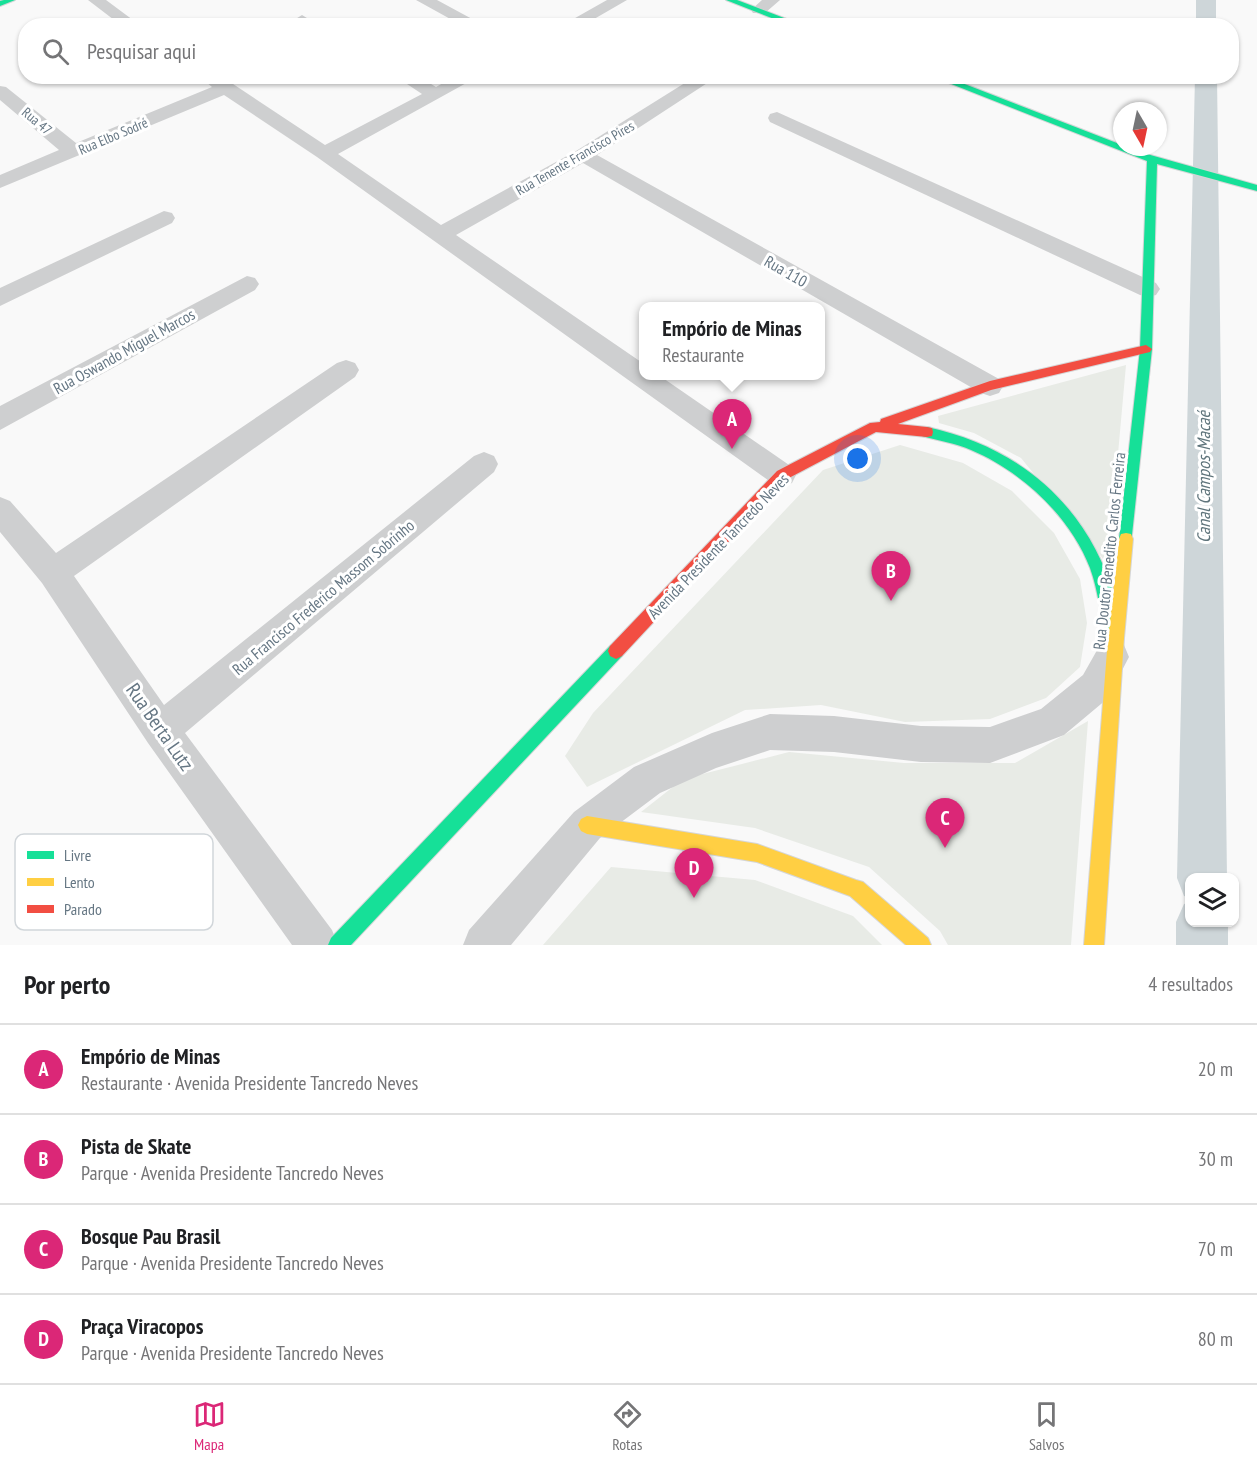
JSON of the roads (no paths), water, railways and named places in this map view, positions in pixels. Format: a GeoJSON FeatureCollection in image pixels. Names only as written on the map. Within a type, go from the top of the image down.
{"type":"FeatureCollection","features":[{"type":"Feature","properties":{"kind":"street"},"geometry":{"type":"LineString","coordinates":[[0,4],[11,0]]}},
{"type":"Feature","properties":{"kind":"street"},"geometry":{"type":"LineString","coordinates":[[96,0],[122,18]]}},
{"type":"Feature","properties":{"kind":"street"},"geometry":{"type":"LineString","coordinates":[[424,0],[461,18]]}},
{"type":"Feature","properties":{"kind":"street"},"geometry":{"type":"LineString","coordinates":[[582,0],[601,9]]}},
{"type":"Feature","properties":{"kind":"street"},"geometry":{"type":"LineString","coordinates":[[584,18],[619,0]]}},
{"type":"Feature","properties":{"kind":"street"},"geometry":{"type":"LineString","coordinates":[[731,0],[779,18]]}},
{"type":"Feature","properties":{"kind":"street"},"geometry":{"type":"LineString","coordinates":[[759,10],[772,0]]}},
{"type":"Feature","properties":{"kind":"street","name":"Rua Elbo Sodré"},"geometry":{"type":"LineString","coordinates":[[0,182],[74,152],[212,84]]}},
{"type":"Feature","properties":{"kind":"street"},"geometry":{"type":"LineString","coordinates":[[219,84],[324,153],[639,375]]}},
{"type":"Feature","properties":{"kind":"street"},"geometry":{"type":"LineString","coordinates":[[418,84],[436,94]]}},
{"type":"Feature","properties":{"kind":"street"},"geometry":{"type":"LineString","coordinates":[[324,153],[455,84]]}},
{"type":"Feature","properties":{"kind":"street","name":"Rua Tenente Francisco Pires"},"geometry":{"type":"LineString","coordinates":[[440,235],[583,155],[696,84]]}},
{"type":"Feature","properties":{"kind":"street"},"geometry":{"type":"LineString","coordinates":[[956,84],[1152,160],[1257,188]]}},
{"type":"Feature","properties":{"kind":"street","name":"Rua 47"},"geometry":{"type":"LineString","coordinates":[[0,91],[74,152]]}},
{"type":"Feature","properties":{"kind":"street"},"geometry":{"type":"LineString","coordinates":[[777,118],[1148,289]]}},
{"type":"Feature","properties":{"kind":"street","name":"Rua 110"},"geometry":{"type":"LineString","coordinates":[[583,155],[990,386]]}},
{"type":"Feature","properties":{"kind":"street","name":"Rua Doutor Benedito Carlos Ferreira"},"geometry":{"type":"LineString","coordinates":[[1095,945],[1116,645],[1146,349],[1152,160]]}},
{"type":"Feature","properties":{"kind":"street"},"geometry":{"type":"LineString","coordinates":[[0,298],[164,218]]}},
{"type":"Feature","properties":{"kind":"street","name":"Rua Oswando Miguel Marcos"},"geometry":{"type":"LineString","coordinates":[[0,418],[247,284]]}},
{"type":"Feature","properties":{"kind":"street","name":"Avenida Presidente Tancredo Neves"},"geometry":{"type":"LineString","coordinates":[[338,945],[782,475],[874,427],[990,386],[1146,349]]}},
{"type":"Feature","properties":{"kind":"street"},"geometry":{"type":"LineString","coordinates":[[53,573],[346,370]]}},
{"type":"Feature","properties":{"kind":"street"},"geometry":{"type":"LineString","coordinates":[[647,380],[782,475]]}},
{"type":"Feature","properties":{"kind":"street"},"geometry":{"type":"LineString","coordinates":[[484,945],[587,825],[647,780],[712,750],[771,732],[834,734],[921,744],[990,745],[1052,723],[1095,687],[1116,645],[1107,597],[1086,544],[1059,509],[1032,480],[974,443],[922,431],[874,427]]}},
{"type":"Feature","properties":{"kind":"street","name":"Rua Francisco Frederico Massom Sobrinho"},"geometry":{"type":"LineString","coordinates":[[161,730],[484,464]]}},
{"type":"Feature","properties":{"kind":"street","name":"Rua Berta Lutz"},"geometry":{"type":"LineString","coordinates":[[0,510],[53,573],[161,730],[317,945]]}},
{"type":"Feature","properties":{"kind":"street"},"geometry":{"type":"LineString","coordinates":[[587,825],[680,838],[768,857],[856,888],[921,945]]}},
{"type":"Feature","properties":{"kind":"waterway","name":"Canal Campos-Macaé"},"geometry":{"type":"LineString","coordinates":[[1206,0],[1206,18]]}},
{"type":"Feature","properties":{"kind":"waterway","name":"Canal Campos-Macaé"},"geometry":{"type":"LineString","coordinates":[[1202,873],[1206,84]]}},
{"type":"Feature","properties":{"kind":"waterway","name":"Canal Campos-Macaé"},"geometry":{"type":"LineString","coordinates":[[1202,927],[1202,945]]}},
{"type":"Feature","properties":{"kind":"place","name":"Empório de Minas"},"geometry":{"type":"Point","coordinates":[732,449]}},
{"type":"Feature","properties":{"kind":"place","name":"Pista de Skate"},"geometry":{"type":"Point","coordinates":[891,601]}},
{"type":"Feature","properties":{"kind":"place","name":"Bosque Pau Brasil"},"geometry":{"type":"Point","coordinates":[945,848]}},
{"type":"Feature","properties":{"kind":"place","name":"Praça Viracopos"},"geometry":{"type":"Point","coordinates":[694,898]}}]}
